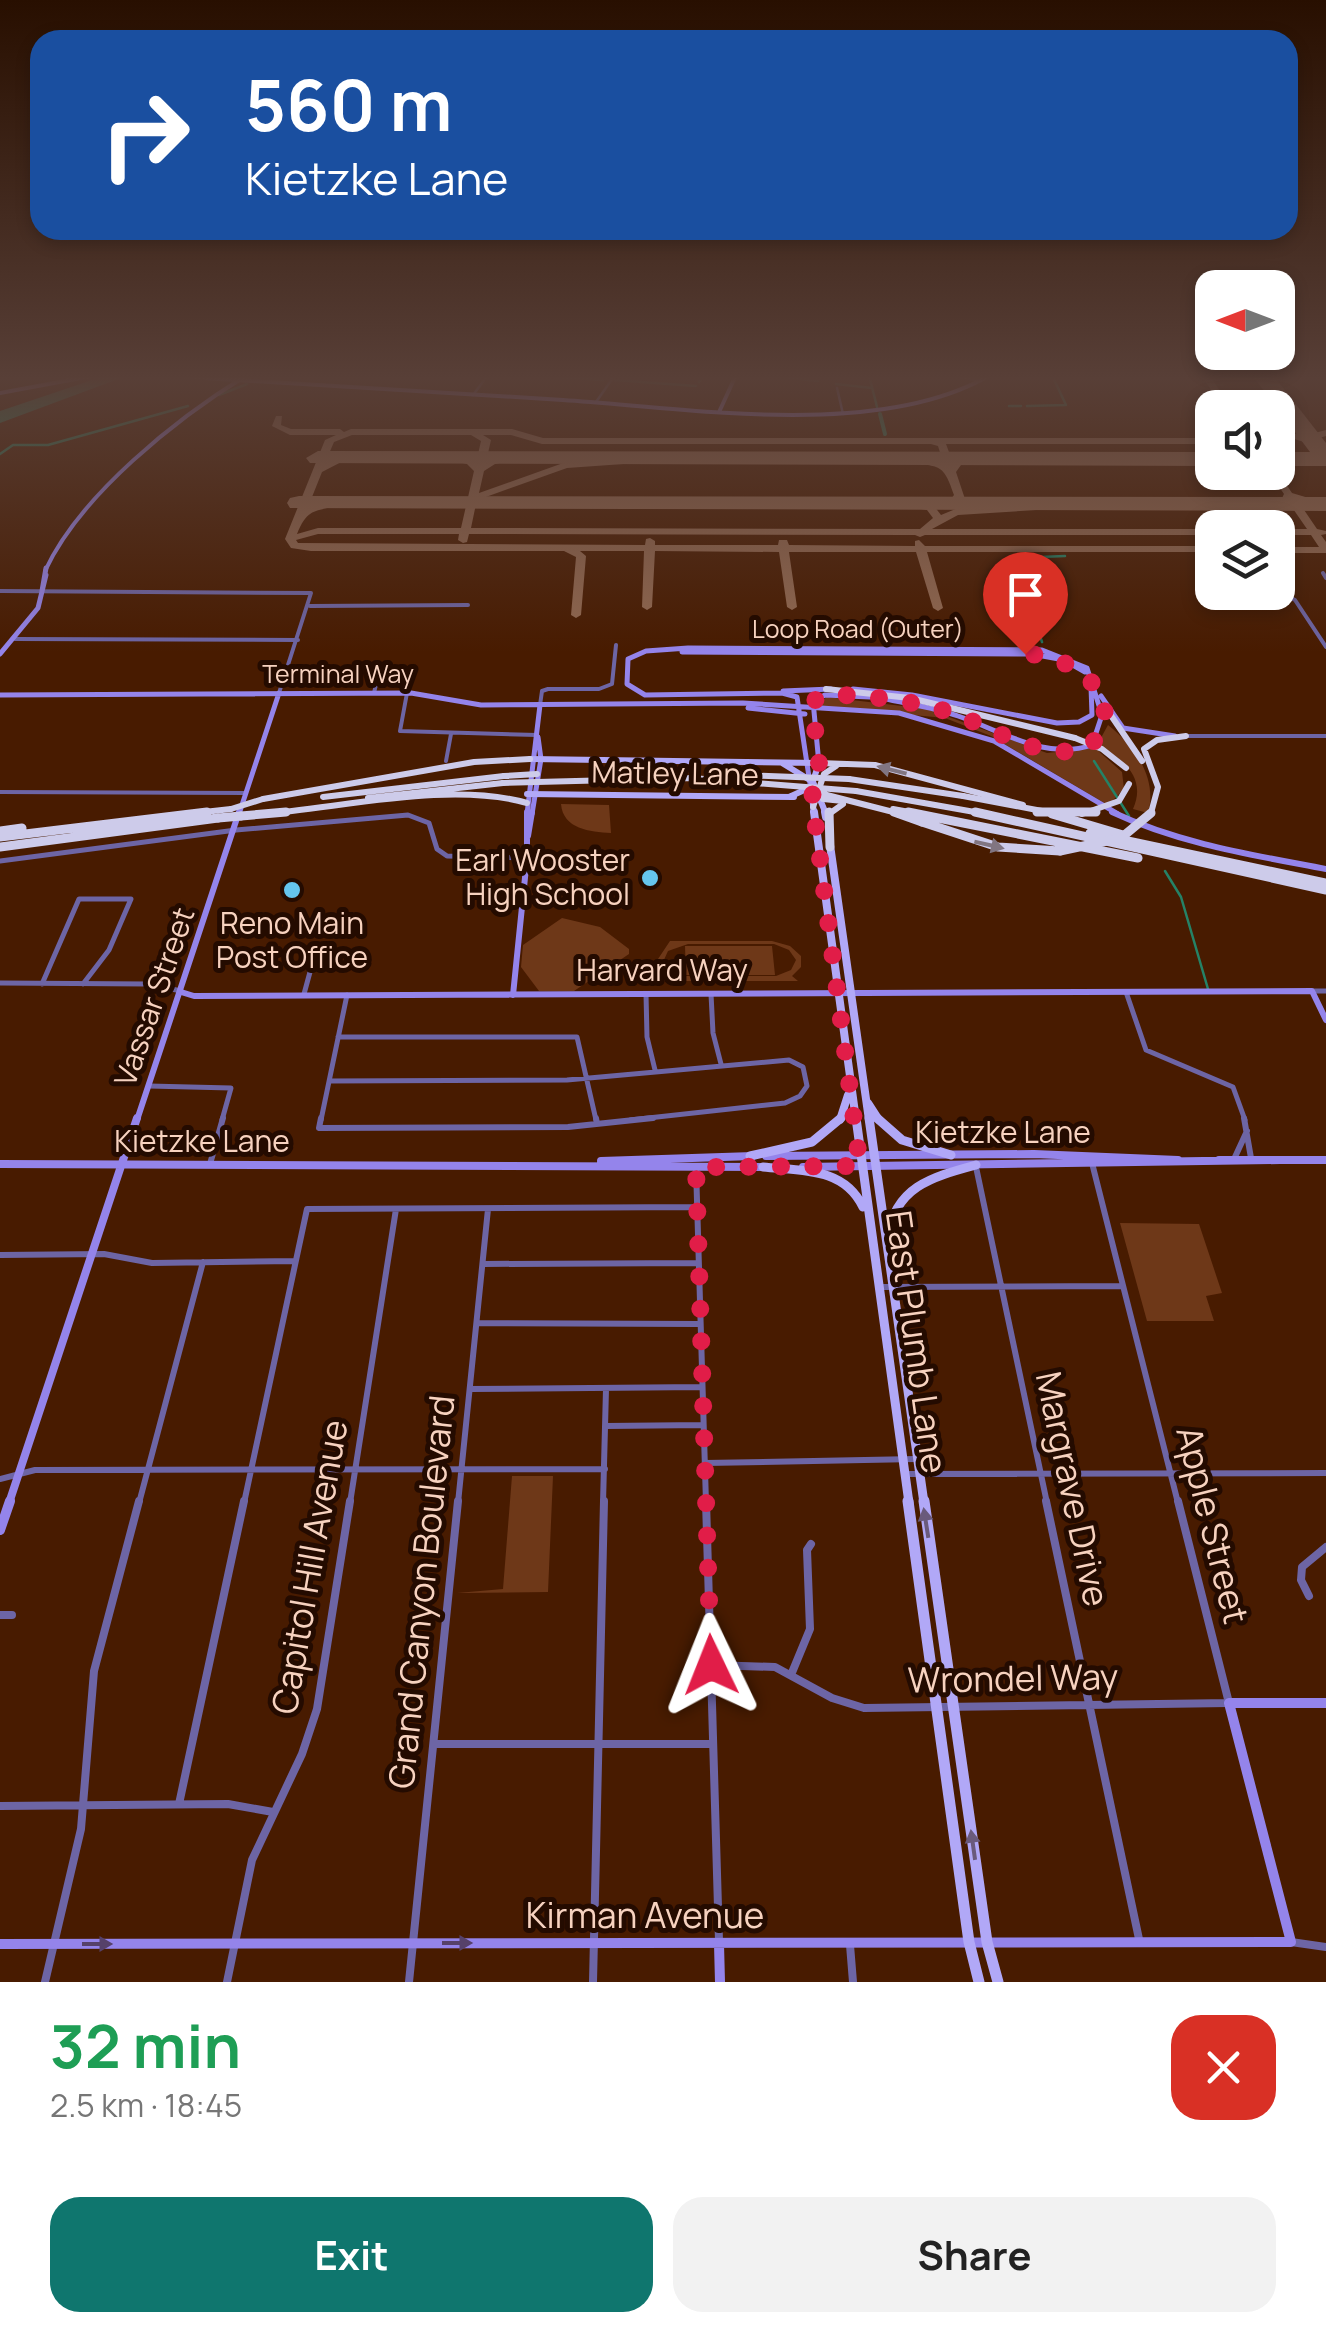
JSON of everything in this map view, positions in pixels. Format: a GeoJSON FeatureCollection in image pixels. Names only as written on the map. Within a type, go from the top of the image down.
{"type":"FeatureCollection","features":[{"type":"Feature","properties":{"kind":"highway"},"geometry":{"type":"LineString","coordinates":[[0,834],[503,779],[849,779],[1071,816],[1115,803],[1129,784],[1126,768],[1102,748],[1076,738],[902,696],[826,690]]}},
{"type":"Feature","properties":{"kind":"highway"},"geometry":{"type":"LineString","coordinates":[[1112,717],[1155,780]]}},
{"type":"Feature","properties":{"kind":"highway"},"geometry":{"type":"LineString","coordinates":[[741,777],[855,799],[998,847],[1060,851],[1121,838],[1151,813],[1158,794],[1143,757],[1145,747],[1161,738],[1186,736]]}},
{"type":"Feature","properties":{"kind":"highway"},"geometry":{"type":"LineString","coordinates":[[817,751],[826,758],[848,763]]}},
{"type":"Feature","properties":{"kind":"highway"},"geometry":{"type":"LineString","coordinates":[[0,848],[223,812],[241,816],[261,808],[474,762],[530,759]]}},
{"type":"Feature","properties":{"kind":"highway"},"geometry":{"type":"LineString","coordinates":[[819,763],[874,765],[994,797],[1153,848]]}},
{"type":"Feature","properties":{"kind":"highway"},"geometry":{"type":"LineString","coordinates":[[848,763],[830,768],[816,794],[1229,873],[1326,887]]}},
{"type":"Feature","properties":{"kind":"highway"},"geometry":{"type":"LineString","coordinates":[[741,777],[960,803],[1326,887]]}},
{"type":"Feature","properties":{"kind":"highway"},"geometry":{"type":"LineString","coordinates":[[857,789],[992,815],[1229,873]]}},
{"type":"Feature","properties":{"kind":"highway"},"geometry":{"type":"LineString","coordinates":[[261,808],[434,798],[526,798]]}},
{"type":"Feature","properties":{"kind":"highway"},"geometry":{"type":"LineString","coordinates":[[830,847],[831,810],[840,804],[861,804]]}},
{"type":"Feature","properties":{"kind":"main road"},"geometry":{"type":"LineString","coordinates":[[0,654],[28,622],[55,551],[100,495],[129,467]]}},
{"type":"Feature","properties":{"kind":"main road"},"geometry":{"type":"LineString","coordinates":[[837,866],[824,864],[816,794],[819,763],[814,700],[826,695],[892,699],[954,714],[1040,748],[1072,752],[1094,743],[1100,727],[1102,710],[1091,678],[1064,660],[1032,654],[661,650],[628,659],[630,688],[656,697],[826,690],[902,693],[1068,724],[1086,720],[1093,713],[1091,678]]}},
{"type":"Feature","properties":{"kind":"main road"},"geometry":{"type":"LineString","coordinates":[[1094,685],[1112,717],[1135,732],[1186,736]]}},
{"type":"Feature","properties":{"kind":"main road","name":"Terminal Way"},"geometry":{"type":"LineString","coordinates":[[0,692],[408,693],[474,704],[759,704],[800,712]]}},
{"type":"Feature","properties":{"kind":"main road","name":"Vassar Street"},"geometry":{"type":"LineString","coordinates":[[0,1530],[280,693]]}},
{"type":"Feature","properties":{"kind":"main road"},"geometry":{"type":"LineString","coordinates":[[759,704],[794,700],[780,693]]}},
{"type":"Feature","properties":{"kind":"main road"},"geometry":{"type":"LineString","coordinates":[[745,696],[795,696],[800,712]]}},
{"type":"Feature","properties":{"kind":"main road","name":"Terminal Way"},"geometry":{"type":"LineString","coordinates":[[718,704],[800,712],[888,712],[931,720],[994,740],[1148,829],[1213,848],[1326,868]]}},
{"type":"Feature","properties":{"kind":"main road"},"geometry":{"type":"LineString","coordinates":[[513,994],[527,858],[526,798],[540,705]]}},
{"type":"Feature","properties":{"kind":"main road"},"geometry":{"type":"LineString","coordinates":[[539,719],[565,705]]}},
{"type":"Feature","properties":{"kind":"main road","name":"East Plumb Lane"},"geometry":{"type":"LineString","coordinates":[[800,712],[816,794],[837,866],[836,894],[864,1094],[871,1236],[969,1942],[979,1982]]}},
{"type":"Feature","properties":{"kind":"main road","name":"Terminal Way"},"geometry":{"type":"LineString","coordinates":[[812,712],[931,720]]}},
{"type":"Feature","properties":{"kind":"main road"},"geometry":{"type":"LineString","coordinates":[[814,725],[832,716]]}},
{"type":"Feature","properties":{"kind":"main road"},"geometry":{"type":"LineString","coordinates":[[528,836],[542,759],[537,736]]}},
{"type":"Feature","properties":{"kind":"main road"},"geometry":{"type":"LineString","coordinates":[[530,759],[784,763],[808,759],[819,763]]}},
{"type":"Feature","properties":{"kind":"main road"},"geometry":{"type":"LineString","coordinates":[[784,763],[816,794]]}},
{"type":"Feature","properties":{"kind":"main road","name":"Matley Lane"},"geometry":{"type":"LineString","coordinates":[[526,798],[538,794],[816,794]]}},
{"type":"Feature","properties":{"kind":"main road","name":"East Plumb Lane"},"geometry":{"type":"LineString","coordinates":[[816,794],[837,992],[888,1262],[987,1942],[998,1982]]}},
{"type":"Feature","properties":{"kind":"main road"},"geometry":{"type":"LineString","coordinates":[[1312,991],[1326,1020]]}},
{"type":"Feature","properties":{"kind":"main road","name":"Harvard Way"},"geometry":{"type":"LineString","coordinates":[[181,992],[189,996],[1312,991]]}},
{"type":"Feature","properties":{"kind":"main road"},"geometry":{"type":"LineString","coordinates":[[750,1156],[802,1147],[835,1128],[848,1105],[848,1061]]}},
{"type":"Feature","properties":{"kind":"main road"},"geometry":{"type":"LineString","coordinates":[[864,1094],[889,1132],[908,1144],[951,1155]]}},
{"type":"Feature","properties":{"kind":"main road","name":"Kietzke Lane"},"geometry":{"type":"LineString","coordinates":[[0,1164],[763,1167],[951,1155],[1180,1160]]}},
{"type":"Feature","properties":{"kind":"main road","name":"Kietzke Lane"},"geometry":{"type":"LineString","coordinates":[[585,1164],[750,1156],[976,1166],[1326,1160]]}},
{"type":"Feature","properties":{"kind":"main road","name":"Kietzke Lane"},"geometry":{"type":"LineString","coordinates":[[1236,1160],[1252,1156],[1280,1160]]}},
{"type":"Feature","properties":{"kind":"main road"},"geometry":{"type":"LineString","coordinates":[[888,1262],[890,1218],[902,1194],[928,1178],[976,1166]]}},
{"type":"Feature","properties":{"kind":"main road"},"geometry":{"type":"LineString","coordinates":[[763,1167],[841,1179],[860,1198],[871,1236]]}},
{"type":"Feature","properties":{"kind":"main road","name":"Wrondel Way"},"geometry":{"type":"LineString","coordinates":[[1229,1703],[1326,1703]]}},
{"type":"Feature","properties":{"kind":"main road","name":"Apple Street"},"geometry":{"type":"LineString","coordinates":[[1229,1703],[1291,1942]]}},
{"type":"Feature","properties":{"kind":"main road","name":"Kirman Avenue"},"geometry":{"type":"LineString","coordinates":[[0,1944],[1291,1942]]}},
{"type":"Feature","properties":{"kind":"main road"},"geometry":{"type":"LineString","coordinates":[[719,1944],[720,1982]]}},
{"type":"Feature","properties":{"kind":"street"},"geometry":{"type":"LineString","coordinates":[[0,591],[42,591]]}},
{"type":"Feature","properties":{"kind":"street","name":"Vassar Street"},"geometry":{"type":"LineString","coordinates":[[42,591],[311,592],[310,606],[280,693]]}},
{"type":"Feature","properties":{"kind":"street"},"geometry":{"type":"LineString","coordinates":[[1295,600],[1326,647]]}},
{"type":"Feature","properties":{"kind":"street"},"geometry":{"type":"LineString","coordinates":[[310,606],[468,606]]}},
{"type":"Feature","properties":{"kind":"street"},"geometry":{"type":"LineString","coordinates":[[15,639],[298,640]]}},
{"type":"Feature","properties":{"kind":"street"},"geometry":{"type":"LineString","coordinates":[[540,705],[542,691],[548,689],[610,685],[616,644]]}},
{"type":"Feature","properties":{"kind":"street"},"geometry":{"type":"LineString","coordinates":[[374,693],[380,667]]}},
{"type":"Feature","properties":{"kind":"street"},"geometry":{"type":"LineString","coordinates":[[408,693],[398,730],[537,736]]}},
{"type":"Feature","properties":{"kind":"street"},"geometry":{"type":"LineString","coordinates":[[446,760],[451,734]]}},
{"type":"Feature","properties":{"kind":"street"},"geometry":{"type":"LineString","coordinates":[[1186,736],[1326,736]]}},
{"type":"Feature","properties":{"kind":"street"},"geometry":{"type":"LineString","coordinates":[[0,792],[246,793]]}},
{"type":"Feature","properties":{"kind":"street"},"geometry":{"type":"LineString","coordinates":[[0,860],[236,830],[414,816],[430,822],[437,848],[447,856],[527,858]]}},
{"type":"Feature","properties":{"kind":"street"},"geometry":{"type":"LineString","coordinates":[[42,984],[79,900],[131,899],[109,950],[83,984]]}},
{"type":"Feature","properties":{"kind":"street"},"geometry":{"type":"LineString","coordinates":[[304,994],[316,950]]}},
{"type":"Feature","properties":{"kind":"street","name":"Harvard Way"},"geometry":{"type":"LineString","coordinates":[[0,983],[153,984],[181,992]]}},
{"type":"Feature","properties":{"kind":"street","name":"Harvard Way"},"geometry":{"type":"LineString","coordinates":[[1312,991],[1326,991]]}},
{"type":"Feature","properties":{"kind":"street"},"geometry":{"type":"LineString","coordinates":[[1126,992],[1145,1049],[1233,1087],[1252,1156]]}},
{"type":"Feature","properties":{"kind":"street"},"geometry":{"type":"LineString","coordinates":[[329,1081],[588,1078],[789,1060],[801,1064],[806,1073],[806,1090],[789,1102],[597,1124],[319,1128],[347,994]]}},
{"type":"Feature","properties":{"kind":"street"},"geometry":{"type":"LineString","coordinates":[[646,994],[647,1037],[655,1071]]}},
{"type":"Feature","properties":{"kind":"street"},"geometry":{"type":"LineString","coordinates":[[711,994],[713,1033],[721,1064]]}},
{"type":"Feature","properties":{"kind":"street"},"geometry":{"type":"LineString","coordinates":[[338,1037],[577,1037],[597,1124]]}},
{"type":"Feature","properties":{"kind":"street"},"geometry":{"type":"LineString","coordinates":[[149,1086],[231,1088],[210,1165]]}},
{"type":"Feature","properties":{"kind":"street"},"geometry":{"type":"LineString","coordinates":[[1236,1160],[1247,1131]]}},
{"type":"Feature","properties":{"kind":"street"},"geometry":{"type":"LineString","coordinates":[[1091,1165],[1132,1156]]}},
{"type":"Feature","properties":{"kind":"street","name":"Apple Street"},"geometry":{"type":"LineString","coordinates":[[1091,1165],[1229,1703]]}},
{"type":"Feature","properties":{"kind":"street","name":"Margrave Drive"},"geometry":{"type":"LineString","coordinates":[[976,1166],[1140,1942]]}},
{"type":"Feature","properties":{"kind":"street"},"geometry":{"type":"LineString","coordinates":[[696,1167],[719,1944]]}},
{"type":"Feature","properties":{"kind":"street"},"geometry":{"type":"LineString","coordinates":[[179,1804],[307,1209],[695,1207]]}},
{"type":"Feature","properties":{"kind":"street","name":"Grand Canyon Boulevard"},"geometry":{"type":"LineString","coordinates":[[409,1982],[488,1208]]}},
{"type":"Feature","properties":{"kind":"street","name":"Capitol Hill Avenue"},"geometry":{"type":"LineString","coordinates":[[227,1982],[252,1860],[302,1754],[316,1708],[396,1209]]}},
{"type":"Feature","properties":{"kind":"street"},"geometry":{"type":"LineString","coordinates":[[0,1254],[93,1254],[152,1263],[295,1261]]}},
{"type":"Feature","properties":{"kind":"street"},"geometry":{"type":"LineString","coordinates":[[44,1982],[84,1805],[89,1697],[203,1262]]}},
{"type":"Feature","properties":{"kind":"street"},"geometry":{"type":"LineString","coordinates":[[482,1264],[698,1263]]}},
{"type":"Feature","properties":{"kind":"street"},"geometry":{"type":"LineString","coordinates":[[878,1287],[1122,1286]]}},
{"type":"Feature","properties":{"kind":"street"},"geometry":{"type":"LineString","coordinates":[[477,1323],[700,1324]]}},
{"type":"Feature","properties":{"kind":"street"},"geometry":{"type":"LineString","coordinates":[[470,1389],[702,1387]]}},
{"type":"Feature","properties":{"kind":"street"},"geometry":{"type":"LineString","coordinates":[[592,1982],[606,1388]]}},
{"type":"Feature","properties":{"kind":"street"},"geometry":{"type":"LineString","coordinates":[[606,1426],[704,1426]]}},
{"type":"Feature","properties":{"kind":"street"},"geometry":{"type":"LineString","coordinates":[[705,1463],[916,1460]]}},
{"type":"Feature","properties":{"kind":"street"},"geometry":{"type":"LineString","coordinates":[[0,1478],[32,1470],[605,1469]]}},
{"type":"Feature","properties":{"kind":"street"},"geometry":{"type":"LineString","coordinates":[[904,1474],[1326,1472]]}},
{"type":"Feature","properties":{"kind":"street"},"geometry":{"type":"LineString","coordinates":[[791,1674],[808,1651],[813,1633],[807,1550],[811,1544]]}},
{"type":"Feature","properties":{"kind":"street"},"geometry":{"type":"LineString","coordinates":[[1309,1596],[1301,1582],[1301,1566],[1309,1554],[1326,1547]]}},
{"type":"Feature","properties":{"kind":"street"},"geometry":{"type":"LineString","coordinates":[[0,1615],[12,1615]]}},
{"type":"Feature","properties":{"kind":"street","name":"Wrondel Way"},"geometry":{"type":"LineString","coordinates":[[711,1665],[765,1665],[791,1674],[851,1707],[1229,1703]]}},
{"type":"Feature","properties":{"kind":"street"},"geometry":{"type":"LineString","coordinates":[[434,1744],[712,1744]]}},
{"type":"Feature","properties":{"kind":"street"},"geometry":{"type":"LineString","coordinates":[[0,1806],[228,1804],[273,1812]]}},
{"type":"Feature","properties":{"kind":"street"},"geometry":{"type":"LineString","coordinates":[[849,1942],[852,1982]]}},
{"type":"Feature","properties":{"kind":"street"},"geometry":{"type":"LineString","coordinates":[[1291,1942],[1326,1947]]}},
{"type":"Feature","properties":{"kind":"shaded area"},"geometry":{"type":"Polygon","coordinates":[[[827,697],[927,709],[1047,753],[1095,748],[1122,772],[1124,789],[1108,805],[991,736],[945,718],[815,706],[827,697]]]}},
{"type":"Feature","properties":{"kind":"shaded area"},"geometry":{"type":"Polygon","coordinates":[[[1108,725],[1142,764],[1150,788],[1148,813],[1133,809],[1137,788],[1130,770],[1097,745],[1108,725]]]}},
{"type":"Feature","properties":{"kind":"shaded area"},"geometry":{"type":"Polygon","coordinates":[[[561,804],[609,805],[611,833],[572,824],[561,804]]]}},
{"type":"Feature","properties":{"kind":"shaded area"},"geometry":{"type":"Polygon","coordinates":[[[562,918],[600,927],[629,949],[629,954],[574,991],[539,991],[521,967],[523,945],[562,918]]]}},
{"type":"Feature","properties":{"kind":"shaded area"},"geometry":{"type":"Polygon","coordinates":[[[670,941],[772,941],[790,946],[801,956],[801,967],[792,976],[798,981],[662,981],[669,976],[658,959],[670,941]],[[688,944],[668,951],[663,962],[668,971],[682,976],[776,976],[791,970],[796,960],[789,950],[774,944],[688,944]]]}},
{"type":"Feature","properties":{"kind":"shaded area"},"geometry":{"type":"Polygon","coordinates":[[[685,946],[772,946],[775,975],[686,975],[685,946]]]}},
{"type":"Feature","properties":{"kind":"shaded area"},"geometry":{"type":"Polygon","coordinates":[[[1120,1223],[1199,1224],[1222,1293],[1206,1296],[1214,1321],[1147,1321],[1120,1223]]]}},
{"type":"Feature","properties":{"kind":"shaded area"},"geometry":{"type":"Polygon","coordinates":[[[512,1476],[553,1476],[548,1592],[457,1593],[503,1589],[512,1476]]]}},
{"type":"Feature","properties":{"kind":"waterway"},"geometry":{"type":"LineString","coordinates":[[1042,642],[1014,558],[1065,556]]}},
{"type":"Feature","properties":{"kind":"waterway"},"geometry":{"type":"LineString","coordinates":[[1094,761],[1129,816]]}},
{"type":"Feature","properties":{"kind":"waterway"},"geometry":{"type":"LineString","coordinates":[[1165,871],[1181,897],[1208,989]]}},
{"type":"Feature","properties":{"kind":"taxiway"},"geometry":{"type":"LineString","coordinates":[[290,539],[319,467]]}},
{"type":"Feature","properties":{"kind":"taxiway"},"geometry":{"type":"LineString","coordinates":[[318,470],[323,467]]}},
{"type":"Feature","properties":{"kind":"taxiway"},"geometry":{"type":"LineString","coordinates":[[479,470],[483,467]]}},
{"type":"Feature","properties":{"kind":"taxiway"},"geometry":{"type":"LineString","coordinates":[[472,503],[559,467]]}},
{"type":"Feature","properties":{"kind":"taxiway"},"geometry":{"type":"LineString","coordinates":[[945,467],[951,472]]}},
{"type":"Feature","properties":{"kind":"taxiway"},"geometry":{"type":"LineString","coordinates":[[950,467],[951,472]]}},
{"type":"Feature","properties":{"kind":"taxiway"},"geometry":{"type":"LineString","coordinates":[[951,472],[955,467]]}},
{"type":"Feature","properties":{"kind":"taxiway"},"geometry":{"type":"LineString","coordinates":[[472,503],[479,470]]}},
{"type":"Feature","properties":{"kind":"taxiway"},"geometry":{"type":"LineString","coordinates":[[951,472],[958,495]]}},
{"type":"Feature","properties":{"kind":"taxiway"},"geometry":{"type":"LineString","coordinates":[[1285,490],[1289,495]]}},
{"type":"Feature","properties":{"kind":"taxiway"},"geometry":{"type":"LineString","coordinates":[[923,532],[933,522],[963,509],[958,495]]}},
{"type":"Feature","properties":{"kind":"taxiway"},"geometry":{"type":"LineString","coordinates":[[936,504],[954,501],[958,495]]}},
{"type":"Feature","properties":{"kind":"taxiway"},"geometry":{"type":"LineString","coordinates":[[958,495],[961,497]]}},
{"type":"Feature","properties":{"kind":"taxiway"},"geometry":{"type":"LineString","coordinates":[[1271,504],[1285,502],[1289,495]]}},
{"type":"Feature","properties":{"kind":"taxiway"},"geometry":{"type":"LineString","coordinates":[[1289,495],[1319,504]]}},
{"type":"Feature","properties":{"kind":"taxiway"},"geometry":{"type":"LineString","coordinates":[[1289,495],[1314,532]]}},
{"type":"Feature","properties":{"kind":"taxiway"},"geometry":{"type":"LineString","coordinates":[[299,517],[314,507],[336,503]]}},
{"type":"Feature","properties":{"kind":"taxiway"},"geometry":{"type":"LineString","coordinates":[[465,531],[472,503]]}},
{"type":"Feature","properties":{"kind":"taxiway"},"geometry":{"type":"LineString","coordinates":[[906,504],[930,508],[938,518]]}},
{"type":"Feature","properties":{"kind":"taxiway"},"geometry":{"type":"LineString","coordinates":[[959,512],[1084,504]]}},
{"type":"Feature","properties":{"kind":"taxiway"},"geometry":{"type":"LineString","coordinates":[[290,539],[318,531],[465,531]]}},
{"type":"Feature","properties":{"kind":"taxiway"},"geometry":{"type":"LineString","coordinates":[[463,540],[465,531]]}},
{"type":"Feature","properties":{"kind":"taxiway"},"geometry":{"type":"LineString","coordinates":[[465,531],[923,532]]}},
{"type":"Feature","properties":{"kind":"taxiway"},"geometry":{"type":"LineString","coordinates":[[923,532],[1195,532]]}},
{"type":"Feature","properties":{"kind":"taxiway"},"geometry":{"type":"LineString","coordinates":[[1295,532],[1314,532]]}},
{"type":"Feature","properties":{"kind":"taxiway"},"geometry":{"type":"LineString","coordinates":[[1314,532],[1322,532]]}},
{"type":"Feature","properties":{"kind":"taxiway"},"geometry":{"type":"LineString","coordinates":[[1314,532],[1326,549]]}},
{"type":"Feature","properties":{"kind":"taxiway"},"geometry":{"type":"LineString","coordinates":[[290,539],[295,546],[311,548],[650,548]]}},
{"type":"Feature","properties":{"kind":"taxiway"},"geometry":{"type":"LineString","coordinates":[[650,541],[650,548]]}},
{"type":"Feature","properties":{"kind":"taxiway"},"geometry":{"type":"LineString","coordinates":[[783,542],[784,549]]}},
{"type":"Feature","properties":{"kind":"taxiway"},"geometry":{"type":"LineString","coordinates":[[919,543],[921,549]]}},
{"type":"Feature","properties":{"kind":"taxiway"},"geometry":{"type":"LineString","coordinates":[[647,607],[650,548]]}},
{"type":"Feature","properties":{"kind":"taxiway"},"geometry":{"type":"LineString","coordinates":[[650,548],[784,549]]}},
{"type":"Feature","properties":{"kind":"taxiway"},"geometry":{"type":"LineString","coordinates":[[567,549],[581,556],[576,615]]}},
{"type":"Feature","properties":{"kind":"taxiway"},"geometry":{"type":"LineString","coordinates":[[784,549],[921,549]]}},
{"type":"Feature","properties":{"kind":"taxiway"},"geometry":{"type":"LineString","coordinates":[[784,549],[792,607]]}},
{"type":"Feature","properties":{"kind":"taxiway"},"geometry":{"type":"LineString","coordinates":[[921,549],[1195,549]]}},
{"type":"Feature","properties":{"kind":"taxiway"},"geometry":{"type":"LineString","coordinates":[[921,549],[938,608]]}},
{"type":"Feature","properties":{"kind":"taxiway"},"geometry":{"type":"LineString","coordinates":[[1295,550],[1326,550]]}},
{"type":"Feature","properties":{"kind":"runway"},"geometry":{"type":"LineString","coordinates":[[299,503],[1326,504]]}},
{"type":"Feature","properties":{"kind":"place","name":"Earl Wooster High School"},"geometry":{"type":"Point","coordinates":[650,878]}},
{"type":"Feature","properties":{"kind":"place","name":"Reno Main Post Office"},"geometry":{"type":"Point","coordinates":[292,890]}},
{"type":"Feature","properties":{"kind":"route"},"geometry":{"type":"LineString","coordinates":[[711,1665],[696,1167],[860,1166],[810,787],[819,763],[812,703],[828,695],[892,699],[954,714],[1047,750],[1072,752],[1090,746],[1102,723],[1100,702],[1091,678],[1064,660],[1025,654]]}}]}
